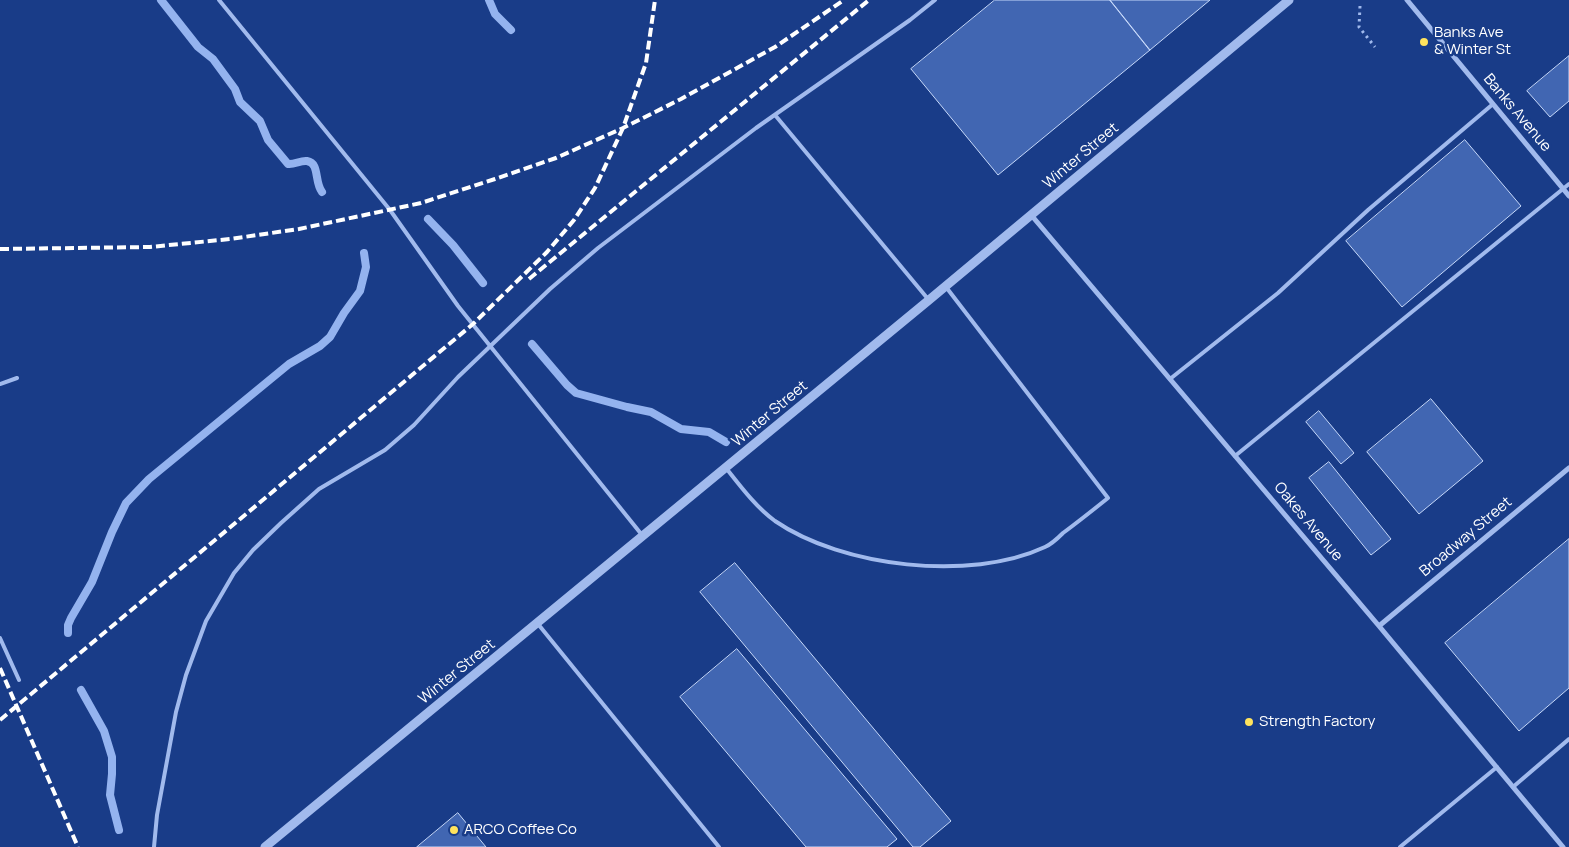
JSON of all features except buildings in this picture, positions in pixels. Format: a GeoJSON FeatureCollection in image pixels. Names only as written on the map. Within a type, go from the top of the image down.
{"type":"FeatureCollection","features":[{"type":"Feature","properties":{"kind":"street","name":"Winter Street"},"geometry":{"type":"LineString","coordinates":[[265,847],[1032,216],[1289,0]]}},
{"type":"Feature","properties":{"kind":"street","name":"Banks Avenue"},"geometry":{"type":"LineString","coordinates":[[1407,0],[1569,196]]}},
{"type":"Feature","properties":{"kind":"street","name":"Oakes Avenue"},"geometry":{"type":"LineString","coordinates":[[1032,216],[1379,626],[1563,847]]}},
{"type":"Feature","properties":{"kind":"street","name":"Broadway Street"},"geometry":{"type":"LineString","coordinates":[[1379,626],[1568,471]]}},
{"type":"Feature","properties":{"kind":"lane"},"geometry":{"type":"LineString","coordinates":[[220,0],[390,210],[450,296],[643,537]]}},
{"type":"Feature","properties":{"kind":"lane"},"geometry":{"type":"LineString","coordinates":[[154,847],[157,815],[174,720],[186,675],[206,621],[234,573],[253,550],[304,501],[333,480],[385,450],[414,425],[458,377],[550,289],[598,248],[702,167],[910,20],[935,0]]}},
{"type":"Feature","properties":{"kind":"lane"},"geometry":{"type":"LineString","coordinates":[[1170,379],[1278,293],[1361,216],[1493,104]]}},
{"type":"Feature","properties":{"kind":"lane"},"geometry":{"type":"LineString","coordinates":[[775,114],[929,300]]}},
{"type":"Feature","properties":{"kind":"lane"},"geometry":{"type":"LineString","coordinates":[[1235,456],[1569,184]]}},
{"type":"Feature","properties":{"kind":"lane"},"geometry":{"type":"LineString","coordinates":[[726,468],[762,510],[786,528],[804,538],[829,548],[860,556],[914,565],[939,566],[984,563],[1019,556],[1046,546],[1108,498],[946,287]]}},
{"type":"Feature","properties":{"kind":"lane"},"geometry":{"type":"LineString","coordinates":[[0,384],[17,378]]}},
{"type":"Feature","properties":{"kind":"lane"},"geometry":{"type":"LineString","coordinates":[[538,624],[719,847]]}},
{"type":"Feature","properties":{"kind":"lane"},"geometry":{"type":"LineString","coordinates":[[0,638],[19,680]]}},
{"type":"Feature","properties":{"kind":"lane"},"geometry":{"type":"LineString","coordinates":[[1513,787],[1569,739]]}},
{"type":"Feature","properties":{"kind":"lane"},"geometry":{"type":"LineString","coordinates":[[1400,847],[1497,767]]}},
{"type":"Feature","properties":{"kind":"path"},"geometry":{"type":"LineString","coordinates":[[1360,6],[1359,27],[1375,47]]}},
{"type":"Feature","properties":{"kind":"waterway"},"geometry":{"type":"LineString","coordinates":[[161,0],[198,47],[213,59],[235,89],[240,102],[260,121],[268,140],[288,164],[307,161],[314,165],[322,192]]}},
{"type":"Feature","properties":{"kind":"waterway"},"geometry":{"type":"LineString","coordinates":[[489,0],[495,14],[511,30]]}},
{"type":"Feature","properties":{"kind":"waterway"},"geometry":{"type":"LineString","coordinates":[[428,219],[453,245],[483,283]]}},
{"type":"Feature","properties":{"kind":"waterway"},"geometry":{"type":"LineString","coordinates":[[68,633],[68,625],[71,618],[92,582],[126,503],[149,479],[289,364],[320,346],[330,337],[360,291],[366,267],[364,253]]}},
{"type":"Feature","properties":{"kind":"waterway"},"geometry":{"type":"LineString","coordinates":[[532,344],[576,393],[651,412],[681,429],[709,432],[726,442]]}},
{"type":"Feature","properties":{"kind":"waterway"},"geometry":{"type":"LineString","coordinates":[[81,690],[104,731],[112,757],[110,795],[119,830]]}},
{"type":"Feature","properties":{"kind":"railway"},"geometry":{"type":"LineString","coordinates":[[0,720],[473,324],[547,252],[574,220],[595,188],[623,128],[646,63],[655,0]]}},
{"type":"Feature","properties":{"kind":"railway"},"geometry":{"type":"LineString","coordinates":[[0,249],[150,247],[230,239],[299,229],[421,203],[556,158],[623,128],[681,99],[775,47],[844,0]]}},
{"type":"Feature","properties":{"kind":"railway"},"geometry":{"type":"LineString","coordinates":[[529,279],[869,0]]}},
{"type":"Feature","properties":{"kind":"railway"},"geometry":{"type":"LineString","coordinates":[[0,668],[78,847]]}},
{"type":"Feature","properties":{"kind":"place","name":"Banks Ave & Winter St"},"geometry":{"type":"Point","coordinates":[1424,42]}},
{"type":"Feature","properties":{"kind":"place","name":"Strength Factory"},"geometry":{"type":"Point","coordinates":[1249,722]}},
{"type":"Feature","properties":{"kind":"place","name":"ARCO Coffee Co"},"geometry":{"type":"Point","coordinates":[454,830]}}]}
